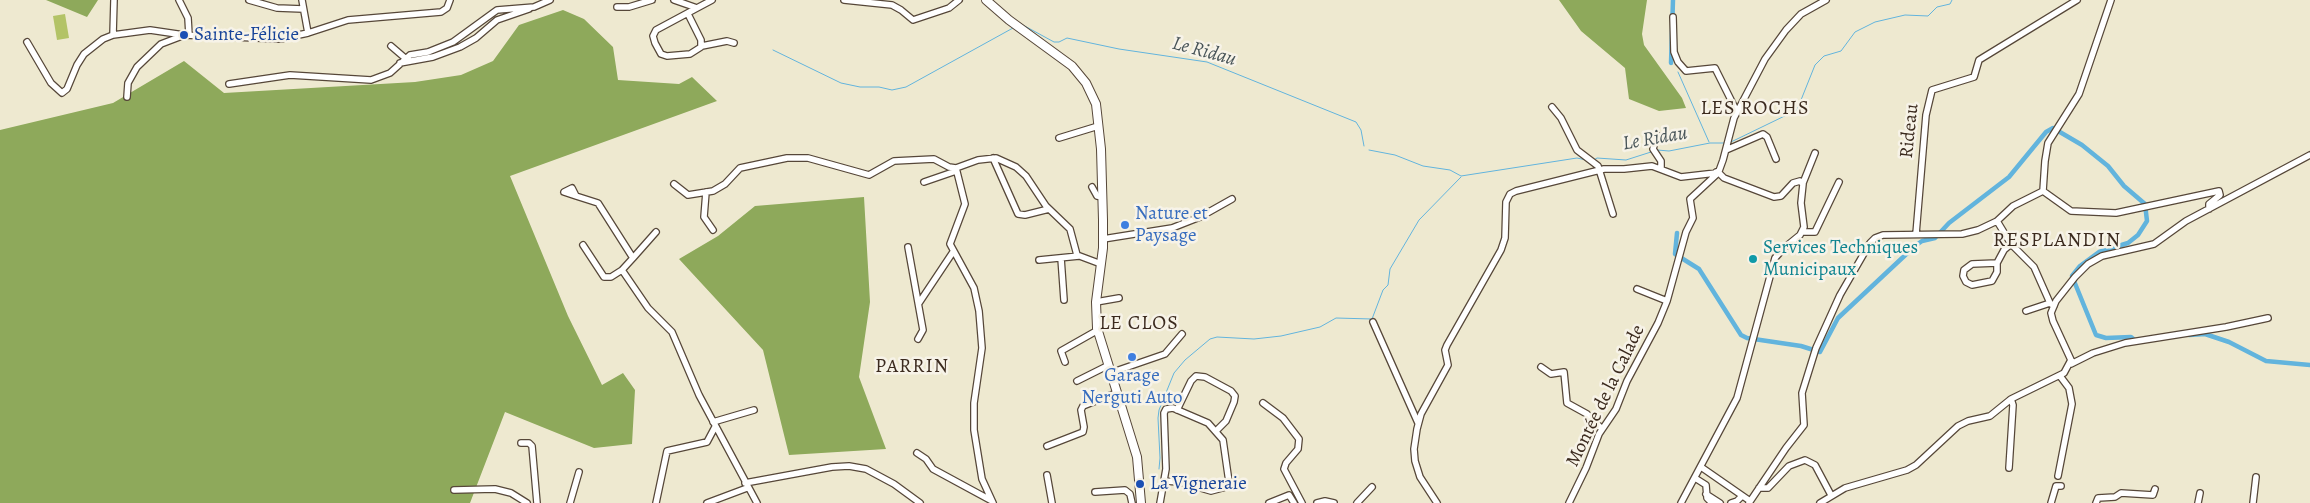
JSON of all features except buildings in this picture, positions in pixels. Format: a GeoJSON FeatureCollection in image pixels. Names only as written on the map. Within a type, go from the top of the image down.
{"type":"FeatureCollection","features":[{"type":"Feature","properties":{"kind":"main road"},"geometry":{"type":"LineString","coordinates":[[986,0],[1009,20],[1072,66],[1091,92],[1098,115],[1103,197],[1103,239],[1096,302],[1098,330],[1137,457],[1141,503]]}},
{"type":"Feature","properties":{"kind":"street"},"geometry":{"type":"LineString","coordinates":[[113,34],[114,0]]}},
{"type":"Feature","properties":{"kind":"street"},"geometry":{"type":"LineString","coordinates":[[179,0],[188,18],[187,35]]}},
{"type":"Feature","properties":{"kind":"street"},"geometry":{"type":"LineString","coordinates":[[250,0],[277,8],[303,9]]}},
{"type":"Feature","properties":{"kind":"street"},"geometry":{"type":"LineString","coordinates":[[302,0],[308,34]]}},
{"type":"Feature","properties":{"kind":"street"},"geometry":{"type":"LineString","coordinates":[[27,42],[51,83],[62,93],[66,91],[84,54],[103,39],[113,34],[150,30],[187,35],[276,39],[308,34],[348,20],[441,12],[447,8],[450,0]]}},
{"type":"Feature","properties":{"kind":"street"},"geometry":{"type":"LineString","coordinates":[[400,64],[437,56],[460,47],[476,38],[497,20],[550,0]]}},
{"type":"Feature","properties":{"kind":"street"},"geometry":{"type":"LineString","coordinates":[[616,7],[629,7],[652,0]]}},
{"type":"Feature","properties":{"kind":"street"},"geometry":{"type":"LineString","coordinates":[[674,0],[697,8]]}},
{"type":"Feature","properties":{"kind":"street"},"geometry":{"type":"LineString","coordinates":[[712,0],[656,30],[653,36],[656,48],[663,54],[674,55],[694,53],[702,46],[725,41],[734,44]]}},
{"type":"Feature","properties":{"kind":"street"},"geometry":{"type":"LineString","coordinates":[[844,0],[892,5],[912,20],[949,8],[959,0]]}},
{"type":"Feature","properties":{"kind":"street"},"geometry":{"type":"LineString","coordinates":[[1718,173],[1737,112],[1765,58],[1801,14],[1826,0]]}},
{"type":"Feature","properties":{"kind":"street","name":"Rideau"},"geometry":{"type":"LineString","coordinates":[[1916,234],[1921,199],[1921,162],[1930,92],[1936,87],[1974,78],[1979,60],[2077,0]]}},
{"type":"Feature","properties":{"kind":"street"},"geometry":{"type":"LineString","coordinates":[[2043,191],[2046,151],[2056,130],[2079,94],[2111,0]]}},
{"type":"Feature","properties":{"kind":"street"},"geometry":{"type":"LineString","coordinates":[[229,84],[290,75],[368,81],[386,75],[405,58],[432,51],[453,42],[497,10],[534,7]]}},
{"type":"Feature","properties":{"kind":"street"},"geometry":{"type":"LineString","coordinates":[[688,14],[702,46]]}},
{"type":"Feature","properties":{"kind":"street"},"geometry":{"type":"LineString","coordinates":[[1673,17],[1674,52],[1678,62],[1686,71],[1715,68],[1737,112]]}},
{"type":"Feature","properties":{"kind":"street"},"geometry":{"type":"LineString","coordinates":[[127,97],[130,78],[145,59],[166,41],[187,35]]}},
{"type":"Feature","properties":{"kind":"street"},"geometry":{"type":"LineString","coordinates":[[391,46],[405,58]]}},
{"type":"Feature","properties":{"kind":"street"},"geometry":{"type":"LineString","coordinates":[[1552,106],[1561,118],[1577,150],[1594,161],[1600,170],[1613,214]]}},
{"type":"Feature","properties":{"kind":"street"},"geometry":{"type":"LineString","coordinates":[[1098,115],[1095,127],[1097,142],[1101,149]]}},
{"type":"Feature","properties":{"kind":"street"},"geometry":{"type":"LineString","coordinates":[[1059,138],[1095,127]]}},
{"type":"Feature","properties":{"kind":"street"},"geometry":{"type":"LineString","coordinates":[[1727,145],[1763,134],[1767,137],[1776,159]]}},
{"type":"Feature","properties":{"kind":"street"},"geometry":{"type":"LineString","coordinates":[[1657,135],[1654,151],[1660,161],[1661,169]]}},
{"type":"Feature","properties":{"kind":"street"},"geometry":{"type":"LineString","coordinates":[[1802,232],[1803,183],[1815,153]]}},
{"type":"Feature","properties":{"kind":"street"},"geometry":{"type":"LineString","coordinates":[[2026,312],[2052,304],[2088,264],[2102,256],[2154,244],[2186,221],[2310,155]]}},
{"type":"Feature","properties":{"kind":"street"},"geometry":{"type":"LineString","coordinates":[[674,184],[688,195],[706,192],[725,184],[740,168],[788,158],[808,158],[869,175],[894,161],[934,158],[956,169]]}},
{"type":"Feature","properties":{"kind":"street"},"geometry":{"type":"LineString","coordinates":[[993,158],[1018,214],[1025,216],[1049,209]]}},
{"type":"Feature","properties":{"kind":"street"},"geometry":{"type":"LineString","coordinates":[[924,182],[978,160],[993,158],[1004,161],[1024,174],[1049,209],[1070,229],[1075,252],[1079,256]]}},
{"type":"Feature","properties":{"kind":"street"},"geometry":{"type":"LineString","coordinates":[[1437,503],[1420,476],[1414,458],[1418,423],[1448,365],[1449,361],[1445,350],[1447,344],[1503,245],[1506,202],[1510,194],[1600,170],[1624,170],[1647,165],[1681,177],[1718,173],[1729,180],[1774,197],[1784,193],[1797,181],[1803,183]]}},
{"type":"Feature","properties":{"kind":"street"},"geometry":{"type":"LineString","coordinates":[[956,169],[965,204],[950,244],[974,288],[979,312],[982,348],[975,392],[974,430],[982,479],[993,502]]}},
{"type":"Feature","properties":{"kind":"street","name":"Montée de la Calade"},"geometry":{"type":"LineString","coordinates":[[1569,503],[1602,429],[1616,408],[1627,381],[1658,323],[1667,301],[1686,232],[1693,218],[1690,200],[1718,173]]}},
{"type":"Feature","properties":{"kind":"street"},"geometry":{"type":"LineString","coordinates":[[1683,502],[1737,398],[1775,258],[1802,232],[1815,232],[1839,182]]}},
{"type":"Feature","properties":{"kind":"street"},"geometry":{"type":"LineString","coordinates":[[1092,187],[1097,196],[1103,197]]}},
{"type":"Feature","properties":{"kind":"street"},"geometry":{"type":"LineString","coordinates":[[2043,191],[2066,209],[2074,212],[2116,213],[2219,191],[2220,195],[2209,204],[2209,209]]}},
{"type":"Feature","properties":{"kind":"street"},"geometry":{"type":"LineString","coordinates":[[1701,467],[1749,502],[1804,425],[1802,393],[1815,351],[1836,302],[1870,243],[1880,236],[1968,233],[1997,221],[2011,208],[2043,191]]}},
{"type":"Feature","properties":{"kind":"street"},"geometry":{"type":"LineString","coordinates":[[706,192],[704,217],[713,230]]}},
{"type":"Feature","properties":{"kind":"street"},"geometry":{"type":"LineString","coordinates":[[576,196],[598,204],[633,258]]}},
{"type":"Feature","properties":{"kind":"street"},"geometry":{"type":"LineString","coordinates":[[1103,239],[1172,228],[1200,217],[1232,199]]}},
{"type":"Feature","properties":{"kind":"street"},"geometry":{"type":"LineString","coordinates":[[1997,221],[2011,244],[2034,267],[2052,304],[2052,319],[2070,354],[2070,364]]}},
{"type":"Feature","properties":{"kind":"street"},"geometry":{"type":"LineString","coordinates":[[583,246],[604,277],[611,278],[622,270],[656,232]]}},
{"type":"Feature","properties":{"kind":"street"},"geometry":{"type":"LineString","coordinates":[[1997,263],[1972,264],[1964,270],[1963,276],[1966,282],[1972,285],[1990,282],[1996,276],[1997,263],[2004,250],[2011,244]]}},
{"type":"Feature","properties":{"kind":"street"},"geometry":{"type":"LineString","coordinates":[[908,247],[923,333],[918,340]]}},
{"type":"Feature","properties":{"kind":"street"},"geometry":{"type":"LineString","coordinates":[[919,303],[953,252]]}},
{"type":"Feature","properties":{"kind":"street"},"geometry":{"type":"LineString","coordinates":[[1039,260],[1079,256],[1101,264]]}},
{"type":"Feature","properties":{"kind":"street"},"geometry":{"type":"LineString","coordinates":[[1061,258],[1064,300]]}},
{"type":"Feature","properties":{"kind":"street"},"geometry":{"type":"LineString","coordinates":[[622,270],[648,308],[672,332],[699,395],[746,486],[757,503]]}},
{"type":"Feature","properties":{"kind":"street"},"geometry":{"type":"LineString","coordinates":[[1637,288],[1667,301]]}},
{"type":"Feature","properties":{"kind":"street"},"geometry":{"type":"LineString","coordinates":[[1096,302],[1119,298]]}},
{"type":"Feature","properties":{"kind":"street"},"geometry":{"type":"LineString","coordinates":[[1820,503],[1845,488],[1911,468],[1955,429],[1968,421],[1990,416],[2011,399],[2060,376],[2070,364],[2100,351],[2137,341],[2226,327],[2268,318]]}},
{"type":"Feature","properties":{"kind":"street"},"geometry":{"type":"LineString","coordinates":[[1373,322],[1418,423]]}},
{"type":"Feature","properties":{"kind":"street"},"geometry":{"type":"LineString","coordinates":[[1065,362],[1061,351],[1098,330]]}},
{"type":"Feature","properties":{"kind":"street"},"geometry":{"type":"LineString","coordinates":[[1077,381],[1165,354],[1182,334]]}},
{"type":"Feature","properties":{"kind":"street"},"geometry":{"type":"LineString","coordinates":[[1541,367],[1552,374],[1564,372],[1567,403],[1586,413],[1602,429]]}},
{"type":"Feature","properties":{"kind":"street"},"geometry":{"type":"LineString","coordinates":[[1178,410],[1191,381],[1196,376],[1202,375],[1231,391],[1235,396],[1234,402],[1226,421],[1216,431]]}},
{"type":"Feature","properties":{"kind":"street"},"geometry":{"type":"LineString","coordinates":[[2058,476],[2072,404],[2069,390],[2060,376]]}},
{"type":"Feature","properties":{"kind":"street"},"geometry":{"type":"LineString","coordinates":[[1047,446],[1083,432],[1081,410],[1083,406],[1116,393]]}},
{"type":"Feature","properties":{"kind":"street"},"geometry":{"type":"LineString","coordinates":[[2009,468],[2013,406],[2011,399]]}},
{"type":"Feature","properties":{"kind":"street"},"geometry":{"type":"LineString","coordinates":[[1264,403],[1283,418],[1299,439],[1298,448],[1286,463],[1284,469],[1302,503]]}},
{"type":"Feature","properties":{"kind":"street"},"geometry":{"type":"LineString","coordinates":[[2005,404],[2009,412],[2008,443]]}},
{"type":"Feature","properties":{"kind":"street"},"geometry":{"type":"LineString","coordinates":[[1160,503],[1167,447],[1165,411],[1168,408],[1178,410],[1206,422],[1216,431],[1225,445],[1229,482],[1226,487],[1211,491],[1180,482],[1164,480]]}},
{"type":"Feature","properties":{"kind":"street"},"geometry":{"type":"LineString","coordinates":[[656,503],[667,451],[707,442],[714,425],[754,410]]}},
{"type":"Feature","properties":{"kind":"street"},"geometry":{"type":"LineString","coordinates":[[521,443],[529,443],[532,446],[537,503]]}},
{"type":"Feature","properties":{"kind":"street"},"geometry":{"type":"LineString","coordinates":[[917,453],[926,459],[933,469],[993,502]]}},
{"type":"Feature","properties":{"kind":"street"},"geometry":{"type":"LineString","coordinates":[[1759,488],[1768,488],[1783,471],[1799,461],[1810,462],[1815,465],[1831,495]]}},
{"type":"Feature","properties":{"kind":"street"},"geometry":{"type":"LineString","coordinates":[[707,503],[746,486],[832,467],[855,466],[894,484],[920,503]]}},
{"type":"Feature","properties":{"kind":"street"},"geometry":{"type":"LineString","coordinates":[[570,503],[579,472]]}},
{"type":"Feature","properties":{"kind":"street"},"geometry":{"type":"LineString","coordinates":[[1047,475],[1052,503]]}},
{"type":"Feature","properties":{"kind":"street"},"geometry":{"type":"LineString","coordinates":[[2253,503],[2256,477]]}},
{"type":"Feature","properties":{"kind":"street"},"geometry":{"type":"LineString","coordinates":[[1695,478],[1706,485],[1706,494],[1716,502]]}},
{"type":"Feature","properties":{"kind":"street"},"geometry":{"type":"LineString","coordinates":[[1719,490],[1724,483]]}},
{"type":"Feature","properties":{"kind":"street"},"geometry":{"type":"LineString","coordinates":[[2051,503],[2056,486],[2061,486]]}},
{"type":"Feature","properties":{"kind":"street"},"geometry":{"type":"LineString","coordinates":[[1356,503],[1372,487]]}},
{"type":"Feature","properties":{"kind":"street"},"geometry":{"type":"LineString","coordinates":[[454,490],[494,489],[511,494],[527,503]]}},
{"type":"Feature","properties":{"kind":"street"},"geometry":{"type":"LineString","coordinates":[[2096,503],[2098,498],[2115,497],[2123,493],[2153,495],[2155,489]]}},
{"type":"Feature","properties":{"kind":"street"},"geometry":{"type":"LineString","coordinates":[[1095,492],[1125,490],[1130,494],[1132,503]]}},
{"type":"Feature","properties":{"kind":"street"},"geometry":{"type":"LineString","coordinates":[[2198,503],[2200,493]]}},
{"type":"Feature","properties":{"kind":"street"},"geometry":{"type":"LineString","coordinates":[[1269,503],[1289,495],[1294,503]]}},
{"type":"Feature","properties":{"kind":"street"},"geometry":{"type":"LineString","coordinates":[[1734,502],[1742,496]]}},
{"type":"Feature","properties":{"kind":"street"},"geometry":{"type":"LineString","coordinates":[[1317,503],[1328,501],[1334,503]]}},
{"type":"Feature","properties":{"kind":"green space"},"geometry":{"type":"Polygon","coordinates":[[[46,0],[98,0],[87,17],[46,0]]]}},
{"type":"Feature","properties":{"kind":"green space"},"geometry":{"type":"Polygon","coordinates":[[[1559,0],[1647,0],[1642,34],[1644,45],[1682,98],[1686,108],[1659,111],[1629,99],[1625,68],[1581,31],[1559,0]]]}},
{"type":"Feature","properties":{"kind":"green space"},"geometry":{"type":"Polygon","coordinates":[[[563,10],[584,19],[613,47],[618,80],[679,84],[692,77],[717,101],[510,176],[568,316],[602,385],[623,373],[635,390],[632,444],[594,448],[505,412],[470,503],[0,503],[0,130],[113,103],[184,61],[224,93],[415,82],[461,75],[493,61],[519,25],[563,10]]]}},
{"type":"Feature","properties":{"kind":"green space"},"geometry":{"type":"Polygon","coordinates":[[[65,14],[69,38],[57,40],[53,16],[65,14]]]}},
{"type":"Feature","properties":{"kind":"green space"},"geometry":{"type":"Polygon","coordinates":[[[864,197],[870,302],[859,377],[886,449],[789,455],[763,350],[679,259],[718,236],[755,206],[864,197]]]}},
{"type":"Feature","properties":{"kind":"waterway"},"geometry":{"type":"LineString","coordinates":[[1671,63],[1673,0]]}},
{"type":"Feature","properties":{"kind":"waterway","name":"Le Ridau"},"geometry":{"type":"LineString","coordinates":[[1731,142],[1797,110],[1815,65],[1824,56],[1841,51],[1855,32],[1875,22],[1905,15],[1928,16],[1937,7],[1950,4],[1952,0]]}},
{"type":"Feature","properties":{"kind":"waterway","name":"Le Ridau"},"geometry":{"type":"LineString","coordinates":[[1021,24],[1054,42],[1067,38],[1119,49],[1207,62],[1356,122],[1361,130],[1364,146]]}},
{"type":"Feature","properties":{"kind":"waterway","name":"Le Ridau"},"geometry":{"type":"LineString","coordinates":[[773,50],[841,83],[892,90],[906,87],[1013,28]]}},
{"type":"Feature","properties":{"kind":"waterway"},"geometry":{"type":"LineString","coordinates":[[1678,72],[1709,142]]}},
{"type":"Feature","properties":{"kind":"waterway"},"geometry":{"type":"LineString","coordinates":[[1677,233],[1675,254],[1699,269],[1741,335],[1747,338],[1801,346],[1820,352],[1838,318],[1915,246],[1922,241],[1935,238],[1949,223],[2009,177],[2046,132],[2053,128],[2082,145],[2108,166],[2124,186],[2145,204],[2147,221],[2138,235],[2128,243],[2099,252],[2080,266],[2072,276],[2096,335],[2106,338],[2131,337],[2137,342]]}},
{"type":"Feature","properties":{"kind":"waterway","name":"Le Ridau"},"geometry":{"type":"LineString","coordinates":[[1657,150],[1669,151],[1710,143],[1724,143]]}},
{"type":"Feature","properties":{"kind":"waterway","name":"Le Ridau"},"geometry":{"type":"LineString","coordinates":[[1369,150],[1395,155],[1423,166],[1450,170],[1461,176],[1577,158],[1586,160]]}},
{"type":"Feature","properties":{"kind":"waterway","name":"Le Ridau"},"geometry":{"type":"LineString","coordinates":[[1594,160],[1597,158],[1626,160],[1651,152]]}},
{"type":"Feature","properties":{"kind":"waterway"},"geometry":{"type":"LineString","coordinates":[[1159,469],[1159,410],[1174,373],[1185,360],[1210,339],[1217,337],[1254,339],[1281,336],[1320,327],[1336,318],[1372,319],[1383,290],[1388,285],[1390,269],[1419,220],[1461,177]]}},
{"type":"Feature","properties":{"kind":"waterway"},"geometry":{"type":"LineString","coordinates":[[2189,335],[2205,334],[2229,342],[2266,361],[2310,365]]}},
{"type":"Feature","properties":{"kind":"place","name":"Sainte-Félicie"},"geometry":{"type":"Point","coordinates":[184,35]}},
{"type":"Feature","properties":{"kind":"place","name":"Nature et Paysage"},"geometry":{"type":"Point","coordinates":[1125,225]}},
{"type":"Feature","properties":{"kind":"place","name":"Services Techniques Municipaux"},"geometry":{"type":"Point","coordinates":[1753,259]}},
{"type":"Feature","properties":{"kind":"place","name":"Garage Nerguti Auto"},"geometry":{"type":"Point","coordinates":[1132,357]}},
{"type":"Feature","properties":{"kind":"place","name":"La Vigneraie"},"geometry":{"type":"Point","coordinates":[1140,484]}},
{"type":"Feature","properties":{"kind":"district","name":"LES ROCHS"},"geometry":{"type":"Point","coordinates":[1755,109]}},
{"type":"Feature","properties":{"kind":"district","name":"RESPLANDIN"},"geometry":{"type":"Point","coordinates":[2057,241]}},
{"type":"Feature","properties":{"kind":"district","name":"LE CLOS"},"geometry":{"type":"Point","coordinates":[1139,324]}},
{"type":"Feature","properties":{"kind":"district","name":"PARRIN"},"geometry":{"type":"Point","coordinates":[912,367]}}]}
